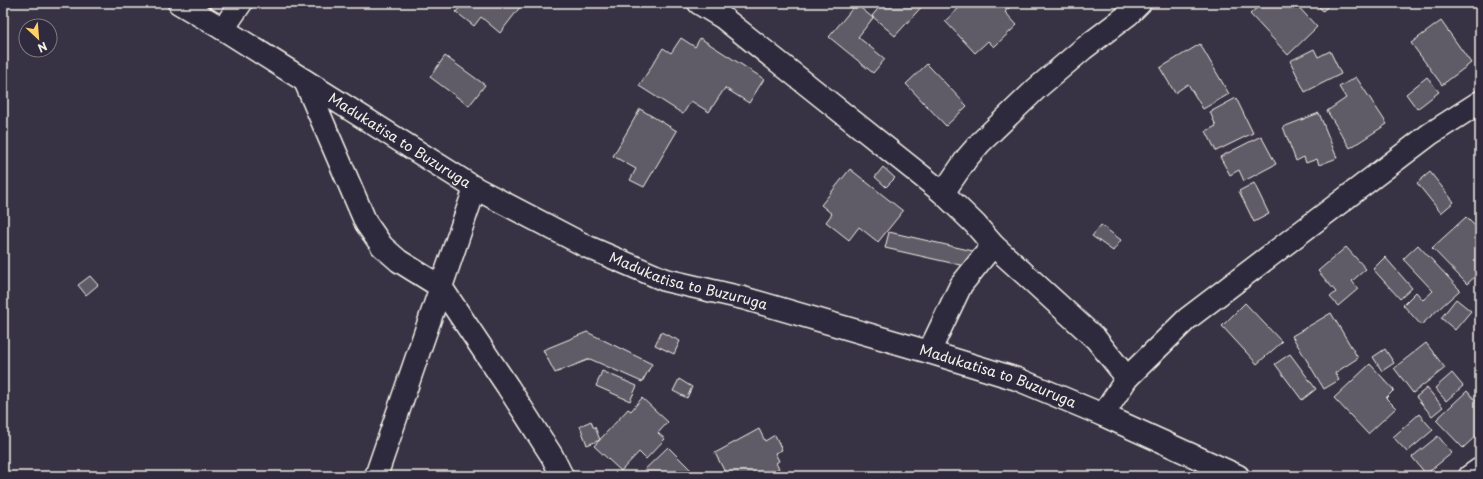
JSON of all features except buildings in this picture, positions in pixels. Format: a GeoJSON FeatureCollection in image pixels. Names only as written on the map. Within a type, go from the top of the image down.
{"type":"FeatureCollection","features":[{"type":"Feature","properties":{"kind":"street","name":"Madukatisa to Buzuruga"},"geometry":{"type":"LineString","coordinates":[[179,3],[223,29],[475,188],[588,247],[665,280],[743,298],[1017,379],[1103,415],[1238,476]]}},
{"type":"Feature","properties":{"kind":"street"},"geometry":{"type":"LineString","coordinates":[[223,29],[241,3]]}},
{"type":"Feature","properties":{"kind":"street"},"geometry":{"type":"LineString","coordinates":[[699,3],[722,17],[943,193],[993,245],[1096,339],[1127,378]]}},
{"type":"Feature","properties":{"kind":"street"},"geometry":{"type":"LineString","coordinates":[[943,193],[967,158],[980,143],[1036,89],[1083,49],[1129,14],[1140,3]]}},
{"type":"Feature","properties":{"kind":"street"},"geometry":{"type":"LineString","coordinates":[[305,82],[366,223],[382,246],[400,261],[441,288],[508,387],[552,456],[562,476]]}},
{"type":"Feature","properties":{"kind":"street"},"geometry":{"type":"LineString","coordinates":[[1103,415],[1127,378],[1193,314],[1430,134],[1480,102]]}},
{"type":"Feature","properties":{"kind":"street"},"geometry":{"type":"LineString","coordinates":[[376,476],[475,188]]}},
{"type":"Feature","properties":{"kind":"street"},"geometry":{"type":"LineString","coordinates":[[929,352],[961,285],[993,245]]}},
{"type":"Feature","properties":{"kind":"street"},"geometry":{"type":"LineString","coordinates":[[1470,476],[1480,469]]}}]}
